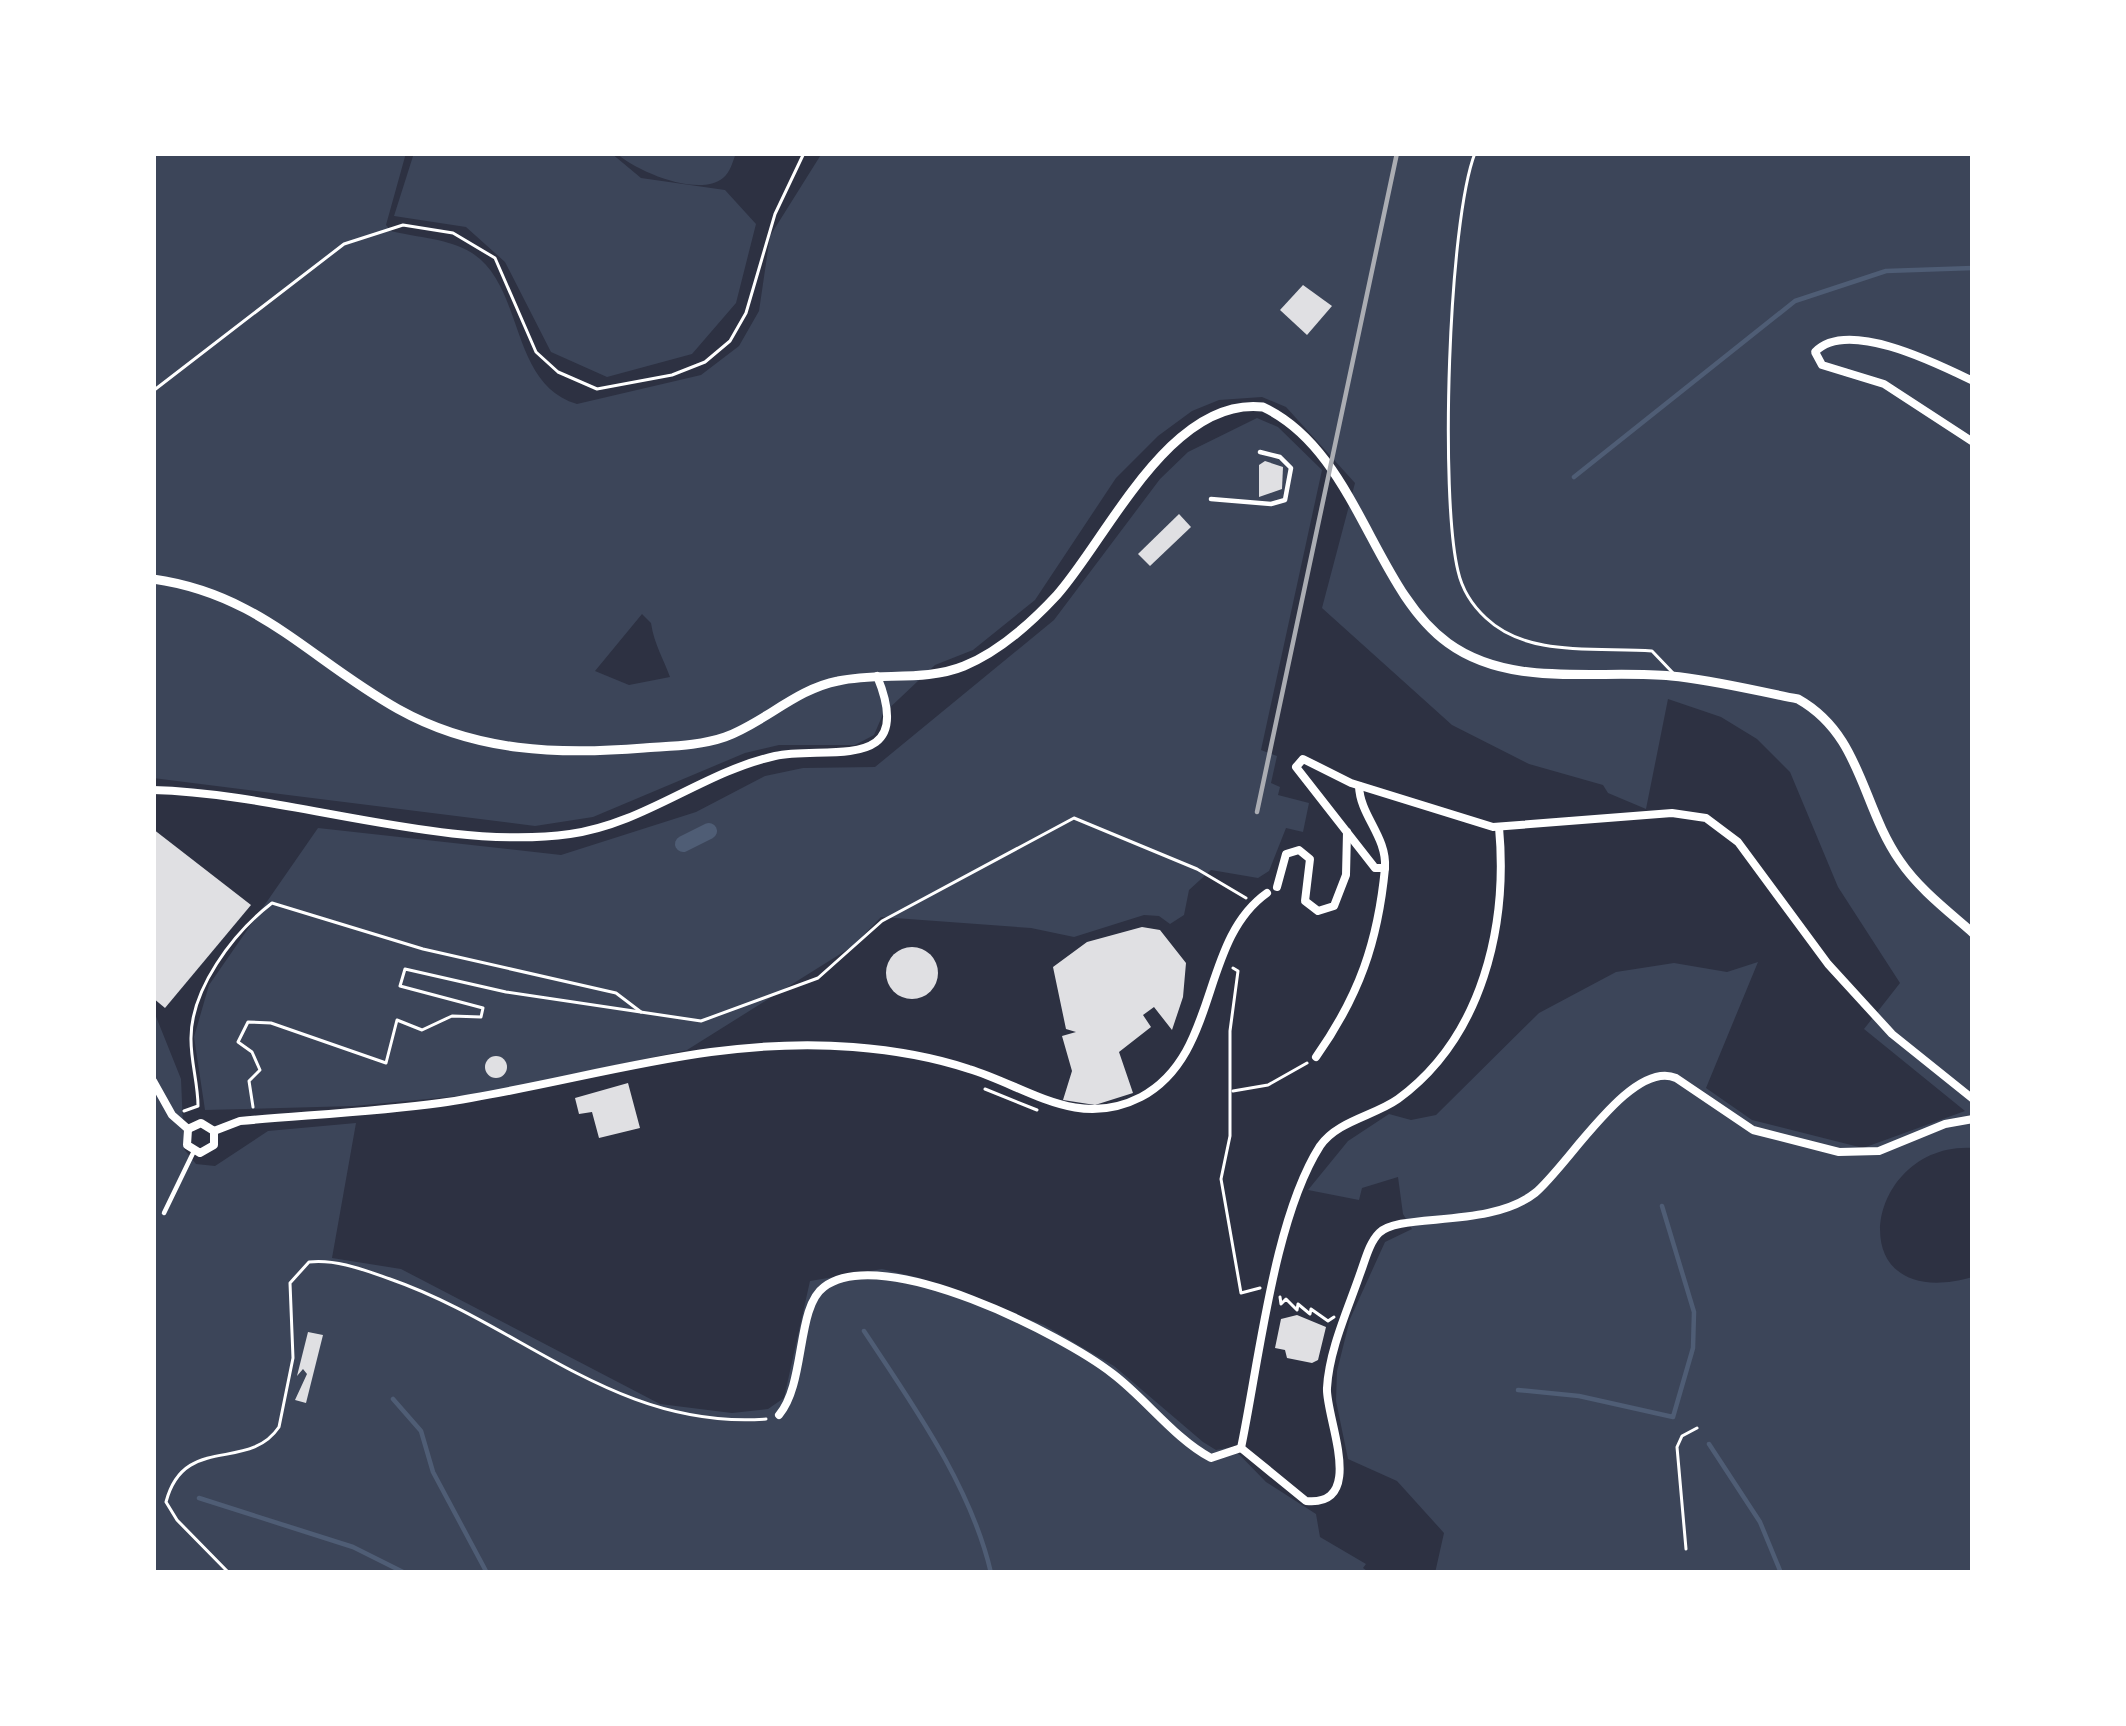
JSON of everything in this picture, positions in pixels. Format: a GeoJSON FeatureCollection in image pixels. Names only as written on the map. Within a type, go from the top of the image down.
{"type":"FeatureCollection","features":[{"type":"Feature","properties":{"kind":"street"},"geometry":{"type":"LineString","coordinates":[[1973,381],[1869,342],[1826,344],[1814,355],[1822,365],[1883,384],[1973,442]]}},
{"type":"Feature","properties":{"kind":"street"},"geometry":{"type":"LineString","coordinates":[[153,579],[202,587],[254,609],[401,711],[491,745],[562,752],[705,742],[744,728],[805,693],[837,681],[947,672],[996,648],[1055,597],[1123,499],[1163,454],[1211,422],[1251,406],[1276,414],[1326,463],[1425,621],[1449,644],[1507,670],[1675,676],[1798,699],[1831,721],[1843,736],[1901,864],[1973,933]]}},
{"type":"Feature","properties":{"kind":"street"},"geometry":{"type":"LineString","coordinates":[[1211,499],[1271,504],[1285,500],[1291,468],[1280,457],[1260,452]]}},
{"type":"Feature","properties":{"kind":"street"},"geometry":{"type":"LineString","coordinates":[[153,790],[499,836],[572,834],[623,820],[755,761],[805,753],[849,755],[867,748],[878,737],[886,712],[877,676]]}},
{"type":"Feature","properties":{"kind":"street"},"geometry":{"type":"LineString","coordinates":[[1385,868],[1375,868],[1300,776],[1297,763],[1311,759],[1359,785],[1499,827],[1672,813],[1715,823],[1748,855],[1798,927],[1892,1034],[1973,1099]]}},
{"type":"Feature","properties":{"kind":"street"},"geometry":{"type":"LineString","coordinates":[[1316,1057],[1351,1007],[1379,928],[1386,849],[1360,798],[1359,785]]}},
{"type":"Feature","properties":{"kind":"street"},"geometry":{"type":"LineString","coordinates":[[1241,1448],[1293,1204],[1322,1143],[1398,1099],[1443,1053],[1466,1017],[1497,944],[1503,901],[1499,827]]}},
{"type":"Feature","properties":{"kind":"street"},"geometry":{"type":"LineString","coordinates":[[214,1131],[240,1121],[439,1103],[718,1048],[808,1046],[951,1063],[1045,1103],[1106,1109],[1144,1095],[1177,1067],[1219,969],[1254,902],[1272,890],[1286,854],[1299,850],[1310,859],[1305,901],[1318,910],[1334,905],[1344,888],[1347,830]]}},
{"type":"Feature","properties":{"kind":"street"},"geometry":{"type":"LineString","coordinates":[[1241,1448],[1306,1501],[1322,1500],[1333,1491],[1341,1456],[1327,1389],[1343,1326],[1380,1232],[1397,1223],[1461,1221],[1516,1204],[1557,1172],[1623,1096],[1657,1073],[1676,1078],[1753,1130],[1839,1152],[1879,1151],[1945,1124],[1973,1119]]}},
{"type":"Feature","properties":{"kind":"street"},"geometry":{"type":"LineString","coordinates":[[153,1081],[172,1115],[188,1130]]}},
{"type":"Feature","properties":{"kind":"street"},"geometry":{"type":"LineString","coordinates":[[194,1151],[186,1141],[188,1130],[200,1123],[214,1131]]}},
{"type":"Feature","properties":{"kind":"street"},"geometry":{"type":"LineString","coordinates":[[194,1151],[210,1149],[214,1131]]}},
{"type":"Feature","properties":{"kind":"street"},"geometry":{"type":"LineString","coordinates":[[164,1213],[194,1151]]}},
{"type":"Feature","properties":{"kind":"street"},"geometry":{"type":"LineString","coordinates":[[779,1414],[793,1388],[816,1297],[831,1283],[870,1274],[962,1297],[1095,1360],[1202,1453],[1222,1458],[1241,1448]]}},
{"type":"Feature","properties":{"kind":"lane"},"geometry":{"type":"LineString","coordinates":[[1475,153],[1462,197],[1448,435],[1455,556],[1462,585],[1485,617],[1522,640],[1652,651],[1675,676]]}},
{"type":"Feature","properties":{"kind":"path"},"geometry":{"type":"LineString","coordinates":[[153,391],[344,244],[374,230],[404,225],[453,233],[495,258],[536,352],[558,372],[597,389],[672,375],[705,362],[730,341],[746,313],[775,214],[804,153]]}},
{"type":"Feature","properties":{"kind":"path"},"geometry":{"type":"LineString","coordinates":[[259,1119],[247,1093],[249,1081],[260,1070],[252,1052],[238,1042],[248,1022],[271,1023],[386,1063],[397,1020],[422,1030],[452,1016],[481,1017],[483,1007],[400,986],[405,969],[701,1021],[818,978],[882,921],[1075,818],[1197,869],[1254,902]]}},
{"type":"Feature","properties":{"kind":"path"},"geometry":{"type":"LineString","coordinates":[[172,1115],[198,1106],[191,1039],[208,977],[272,904],[423,950],[616,993],[643,1013]]}},
{"type":"Feature","properties":{"kind":"path"},"geometry":{"type":"LineString","coordinates":[[1224,981],[1232,968],[1238,971],[1230,1031],[1232,1092],[1221,1179],[1241,1293],[1260,1288],[1262,1294],[1282,1298],[1285,1305],[1286,1299],[1292,1301],[1291,1307],[1297,1310],[1298,1304],[1310,1314],[1316,1310],[1314,1316],[1328,1321],[1334,1317],[1331,1322],[1343,1326]]}},
{"type":"Feature","properties":{"kind":"path"},"geometry":{"type":"LineString","coordinates":[[1232,1092],[1268,1085],[1316,1057]]}},
{"type":"Feature","properties":{"kind":"path"},"geometry":{"type":"LineString","coordinates":[[980,1086],[1048,1112]]}},
{"type":"Feature","properties":{"kind":"path"},"geometry":{"type":"LineString","coordinates":[[229,1573],[177,1520],[166,1502],[168,1492],[197,1460],[249,1451],[272,1438],[279,1427],[292,1358],[290,1283],[309,1262],[336,1262],[422,1289],[548,1359],[658,1410],[734,1420],[779,1414]]}},
{"type":"Feature","properties":{"kind":"path"},"geometry":{"type":"LineString","coordinates":[[1686,1549],[1677,1447],[1682,1436],[1697,1428]]}},
{"type":"Feature","properties":{"kind":"shaded area"},"geometry":{"type":"Polygon","coordinates":[[[153,153],[406,153],[386,225],[391,231],[463,248],[489,268],[539,377],[555,393],[577,404],[701,375],[739,346],[759,311],[770,236],[822,153],[1973,153],[1973,1148],[1936,1153],[1907,1171],[1889,1196],[1880,1224],[1884,1251],[1900,1272],[1929,1282],[1973,1277],[1973,1573],[1435,1573],[1444,1533],[1397,1481],[1348,1459],[1336,1401],[1337,1371],[1350,1319],[1385,1242],[1412,1229],[1403,1214],[1398,1177],[1362,1188],[1359,1200],[1308,1190],[1348,1141],[1389,1114],[1411,1120],[1436,1115],[1539,1013],[1616,972],[1674,963],[1727,972],[1758,962],[1706,1088],[1752,1120],[1863,1148],[1965,1111],[1864,1029],[1900,983],[1838,887],[1790,772],[1757,739],[1721,717],[1668,699],[1646,809],[1608,793],[1603,785],[1529,764],[1452,725],[1322,608],[1355,483],[1286,407],[1262,397],[1219,400],[1192,411],[1158,436],[1116,478],[1035,600],[973,650],[935,665],[883,714],[874,735],[855,745],[779,745],[745,753],[593,817],[535,826],[153,778],[153,153]],[[642,614],[595,671],[629,685],[670,677],[651,623],[642,614]]]}},
{"type":"Feature","properties":{"kind":"shaded area"},"geometry":{"type":"Polygon","coordinates":[[[414,153],[611,153],[641,178],[725,190],[756,224],[736,303],[692,354],[607,377],[551,352],[505,262],[466,227],[394,216],[414,153]]]}},
{"type":"Feature","properties":{"kind":"shaded area"},"geometry":{"type":"Polygon","coordinates":[[[616,153],[736,153],[723,178],[699,185],[652,174],[616,153]]]}},
{"type":"Feature","properties":{"kind":"shaded area"},"geometry":{"type":"Polygon","coordinates":[[[1257,418],[1278,427],[1322,470],[1261,750],[1277,756],[1271,783],[1280,787],[1278,795],[1309,803],[1303,832],[1286,828],[1269,871],[1258,878],[1211,870],[1189,890],[1184,915],[1170,924],[1159,916],[1144,915],[1074,937],[1031,928],[881,917],[853,946],[687,1050],[480,1094],[354,1106],[205,1110],[194,1037],[209,985],[318,828],[561,855],[696,812],[765,776],[803,768],[875,767],[1054,620],[1160,479],[1188,452],[1257,418]]]}},
{"type":"Feature","properties":{"kind":"shaded area"},"geometry":{"type":"Polygon","coordinates":[[[153,1009],[181,1079],[184,1149],[196,1164],[215,1166],[268,1131],[356,1123],[332,1258],[401,1269],[660,1404],[732,1413],[768,1409],[784,1398],[810,1281],[882,1269],[920,1278],[1044,1325],[1114,1366],[1203,1442],[1216,1450],[1232,1447],[1266,1482],[1316,1514],[1320,1537],[1366,1564],[1363,1568],[1370,1573],[153,1573],[153,1009]]]}},
{"type":"Feature","properties":{"kind":"building"},"geometry":{"type":"Polygon","coordinates":[[[1303,285],[1332,306],[1307,335],[1280,310],[1303,285]]]}},
{"type":"Feature","properties":{"kind":"building"},"geometry":{"type":"Polygon","coordinates":[[[1265,461],[1283,467],[1282,489],[1259,497],[1259,465],[1265,461]]]}},
{"type":"Feature","properties":{"kind":"building"},"geometry":{"type":"Polygon","coordinates":[[[1179,514],[1191,527],[1150,566],[1138,554],[1179,514]]]}},
{"type":"Feature","properties":{"kind":"building"},"geometry":{"type":"Polygon","coordinates":[[[153,829],[251,905],[165,1008],[153,998],[153,829]]]}},
{"type":"Feature","properties":{"kind":"building"},"geometry":{"type":"Polygon","coordinates":[[[1142,927],[1160,930],[1186,963],[1183,997],[1172,1030],[1154,1007],[1143,1015],[1151,1027],[1119,1052],[1133,1093],[1095,1105],[1063,1100],[1072,1071],[1062,1036],[1076,1032],[1066,1029],[1053,967],[1087,942],[1142,927]]]}},
{"type":"Feature","properties":{"kind":"building"},"geometry":{"type":"Polygon","coordinates":[[[912,947],[931,954],[938,973],[931,992],[912,999],[893,992],[886,973],[893,954],[912,947]]]}},
{"type":"Feature","properties":{"kind":"building"},"geometry":{"type":"Polygon","coordinates":[[[496,1056],[507,1067],[496,1078],[485,1067],[496,1056]]]}},
{"type":"Feature","properties":{"kind":"building"},"geometry":{"type":"Polygon","coordinates":[[[628,1083],[640,1128],[599,1138],[592,1112],[579,1114],[575,1098],[628,1083]]]}},
{"type":"Feature","properties":{"kind":"building"},"geometry":{"type":"Polygon","coordinates":[[[1297,1315],[1326,1327],[1318,1360],[1312,1363],[1287,1358],[1285,1350],[1275,1348],[1281,1319],[1297,1315]]]}},
{"type":"Feature","properties":{"kind":"building"},"geometry":{"type":"Polygon","coordinates":[[[308,1332],[323,1335],[306,1403],[295,1400],[307,1374],[303,1369],[297,1376],[308,1332]]]}},
{"type":"Feature","properties":{"kind":"waterway"},"geometry":{"type":"LineString","coordinates":[[1574,477],[1795,301],[1886,271],[1973,268]]}},
{"type":"Feature","properties":{"kind":"waterway"},"geometry":{"type":"LineString","coordinates":[[683,844],[709,831]]}},
{"type":"Feature","properties":{"kind":"waterway"},"geometry":{"type":"LineString","coordinates":[[1518,1390],[1579,1396],[1673,1417],[1693,1348],[1694,1312],[1662,1206]]}},
{"type":"Feature","properties":{"kind":"waterway"},"geometry":{"type":"LineString","coordinates":[[864,1331],[955,1478],[991,1573]]}},
{"type":"Feature","properties":{"kind":"waterway"},"geometry":{"type":"LineString","coordinates":[[393,1399],[421,1431],[433,1472],[487,1573]]}},
{"type":"Feature","properties":{"kind":"waterway"},"geometry":{"type":"LineString","coordinates":[[1709,1444],[1760,1522],[1781,1573]]}},
{"type":"Feature","properties":{"kind":"waterway"},"geometry":{"type":"LineString","coordinates":[[199,1498],[353,1547],[405,1573]]}},
{"type":"Feature","properties":{"kind":"railway"},"geometry":{"type":"LineString","coordinates":[[1257,812],[1397,153]]}}]}
